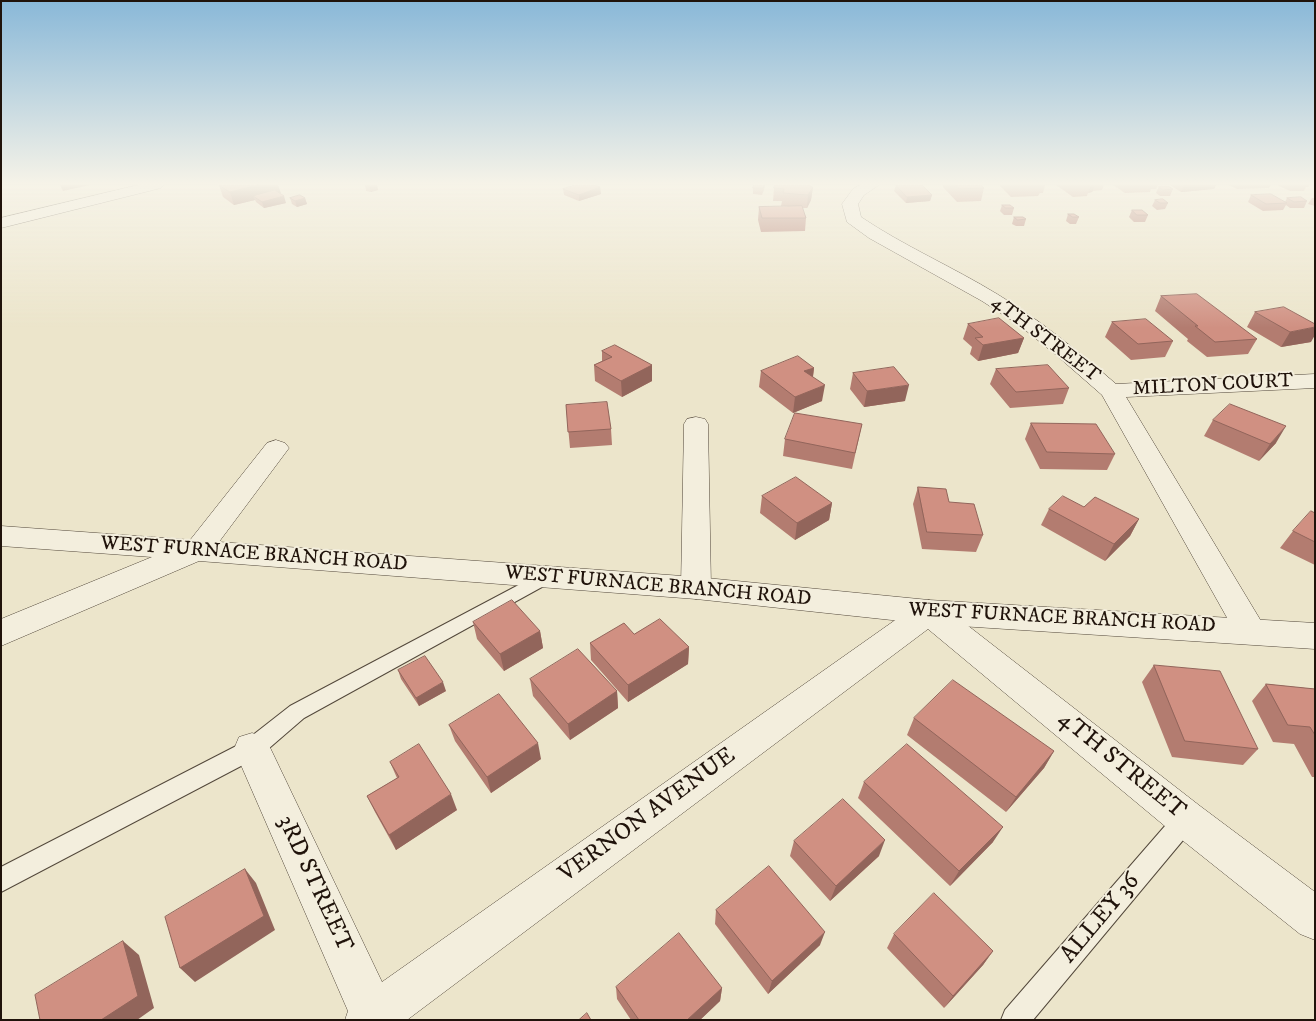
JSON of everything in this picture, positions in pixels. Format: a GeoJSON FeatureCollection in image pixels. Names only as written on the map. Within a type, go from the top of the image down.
{"type":"FeatureCollection","features":[{"type":"Feature","properties":{"kind":"street","name":"4TH STREET"},"geometry":{"type":"LineString","coordinates":[[873,233],[989,297],[1026,320],[1111,391],[1250,630]]}},
{"type":"Feature","properties":{"kind":"street","name":"MILTON COURT"},"geometry":{"type":"LineString","coordinates":[[1111,391],[1315,381]]}},
{"type":"Feature","properties":{"kind":"street"},"geometry":{"type":"LineString","coordinates":[[696,424],[696,588]]}},
{"type":"Feature","properties":{"kind":"street"},"geometry":{"type":"LineString","coordinates":[[1,633],[197,551],[276,448]]}},
{"type":"Feature","properties":{"kind":"street","name":"WEST FURNACE BRANCH ROAD"},"geometry":{"type":"LineString","coordinates":[[1,536],[696,588],[929,612],[1250,630],[1315,636]]}},
{"type":"Feature","properties":{"kind":"street","name":"4TH STREET"},"geometry":{"type":"LineString","coordinates":[[929,612],[1186,819],[1315,919]]}},
{"type":"Feature","properties":{"kind":"street","name":"VERNON AVENUE"},"geometry":{"type":"LineString","coordinates":[[373,1018],[929,612]]}},
{"type":"Feature","properties":{"kind":"street","name":"3RD STREET"},"geometry":{"type":"LineString","coordinates":[[252,749],[373,1018]]}},
{"type":"Feature","properties":{"kind":"lane"},"geometry":{"type":"LineString","coordinates":[[1,880],[252,749],[297,712],[545,577]]}},
{"type":"Feature","properties":{"kind":"lane","name":"ALLEY 36"},"geometry":{"type":"LineString","coordinates":[[1015,1020],[1186,819]]}},
{"type":"Feature","properties":{"kind":"building"},"geometry":{"type":"Polygon","coordinates":[[[1197,294],[1257,339],[1215,342],[1161,296],[1197,294]]]}},
{"type":"Feature","properties":{"kind":"building"},"geometry":{"type":"Polygon","coordinates":[[[1284,307],[1315,324],[1315,327],[1290,332],[1255,312],[1284,307]]]}},
{"type":"Feature","properties":{"kind":"building"},"geometry":{"type":"Polygon","coordinates":[[[999,318],[1024,338],[983,345],[975,338],[983,337],[968,324],[999,318]]]}},
{"type":"Feature","properties":{"kind":"building"},"geometry":{"type":"Polygon","coordinates":[[[1146,319],[1173,341],[1138,344],[1112,322],[1146,319]]]}},
{"type":"Feature","properties":{"kind":"building"},"geometry":{"type":"Polygon","coordinates":[[[615,345],[652,365],[621,381],[594,365],[612,357],[602,351],[615,345]]]}},
{"type":"Feature","properties":{"kind":"building"},"geometry":{"type":"Polygon","coordinates":[[[798,356],[814,368],[804,371],[825,385],[795,397],[761,371],[798,356]]]}},
{"type":"Feature","properties":{"kind":"building"},"geometry":{"type":"Polygon","coordinates":[[[1048,365],[1069,388],[1016,392],[996,369],[1048,365]]]}},
{"type":"Feature","properties":{"kind":"building"},"geometry":{"type":"Polygon","coordinates":[[[894,367],[909,385],[867,391],[853,373],[894,367]]]}},
{"type":"Feature","properties":{"kind":"building"},"geometry":{"type":"Polygon","coordinates":[[[607,402],[611,429],[568,432],[566,405],[607,402]]]}},
{"type":"Feature","properties":{"kind":"building"},"geometry":{"type":"Polygon","coordinates":[[[1230,404],[1286,426],[1270,444],[1213,420],[1230,404]]]}},
{"type":"Feature","properties":{"kind":"building"},"geometry":{"type":"Polygon","coordinates":[[[795,413],[862,424],[855,453],[785,439],[795,413]]]}},
{"type":"Feature","properties":{"kind":"building"},"geometry":{"type":"Polygon","coordinates":[[[1031,423],[1096,424],[1115,454],[1047,452],[1031,423]]]}},
{"type":"Feature","properties":{"kind":"building"},"geometry":{"type":"Polygon","coordinates":[[[796,477],[832,503],[797,523],[762,496],[796,477]]]}},
{"type":"Feature","properties":{"kind":"building"},"geometry":{"type":"Polygon","coordinates":[[[918,487],[946,489],[949,502],[974,504],[983,535],[927,532],[918,487]]]}},
{"type":"Feature","properties":{"kind":"building"},"geometry":{"type":"Polygon","coordinates":[[[1063,496],[1084,507],[1095,497],[1139,519],[1114,544],[1049,509],[1063,496]]]}},
{"type":"Feature","properties":{"kind":"building"},"geometry":{"type":"Polygon","coordinates":[[[1311,511],[1315,513],[1315,542],[1293,531],[1311,511]]]}},
{"type":"Feature","properties":{"kind":"building"},"geometry":{"type":"Polygon","coordinates":[[[512,600],[540,631],[500,654],[473,622],[512,600]]]}},
{"type":"Feature","properties":{"kind":"building"},"geometry":{"type":"Polygon","coordinates":[[[660,619],[689,647],[628,685],[590,643],[624,623],[634,634],[660,619]]]}},
{"type":"Feature","properties":{"kind":"building"},"geometry":{"type":"Polygon","coordinates":[[[578,649],[617,691],[568,724],[530,679],[578,649]]]}},
{"type":"Feature","properties":{"kind":"building"},"geometry":{"type":"Polygon","coordinates":[[[425,656],[443,682],[416,698],[398,670],[425,656]]]}},
{"type":"Feature","properties":{"kind":"building"},"geometry":{"type":"Polygon","coordinates":[[[1154,665],[1220,671],[1258,749],[1185,741],[1154,665]]]}},
{"type":"Feature","properties":{"kind":"building"},"geometry":{"type":"Polygon","coordinates":[[[953,680],[1054,751],[1016,797],[914,718],[953,680]]]}},
{"type":"Feature","properties":{"kind":"building"},"geometry":{"type":"Polygon","coordinates":[[[1266,684],[1315,689],[1315,735],[1310,727],[1288,725],[1266,684]]]}},
{"type":"Feature","properties":{"kind":"building"},"geometry":{"type":"Polygon","coordinates":[[[499,694],[538,743],[487,777],[449,725],[499,694]]]}},
{"type":"Feature","properties":{"kind":"building"},"geometry":{"type":"Polygon","coordinates":[[[419,744],[451,794],[389,835],[367,796],[399,777],[390,762],[419,744]]]}},
{"type":"Feature","properties":{"kind":"building"},"geometry":{"type":"Polygon","coordinates":[[[907,744],[1003,827],[959,871],[864,782],[907,744]]]}},
{"type":"Feature","properties":{"kind":"building"},"geometry":{"type":"Polygon","coordinates":[[[843,799],[885,840],[836,886],[794,841],[843,799]]]}},
{"type":"Feature","properties":{"kind":"building"},"geometry":{"type":"Polygon","coordinates":[[[769,866],[825,932],[772,981],[716,910],[769,866]]]}},
{"type":"Feature","properties":{"kind":"building"},"geometry":{"type":"Polygon","coordinates":[[[245,869],[264,916],[180,968],[165,917],[245,869]]]}},
{"type":"Feature","properties":{"kind":"building"},"geometry":{"type":"Polygon","coordinates":[[[934,893],[993,951],[953,996],[894,934],[934,893]]]}},
{"type":"Feature","properties":{"kind":"building"},"geometry":{"type":"Polygon","coordinates":[[[679,933],[722,988],[687,1020],[639,1020],[616,987],[679,933]]]}},
{"type":"Feature","properties":{"kind":"building"},"geometry":{"type":"Polygon","coordinates":[[[123,941],[138,996],[101,1020],[40,1020],[35,995],[123,941]]]}},
{"type":"Feature","properties":{"kind":"building"},"geometry":{"type":"Polygon","coordinates":[[[587,1013],[591,1020],[579,1020],[587,1013]]]}}]}
